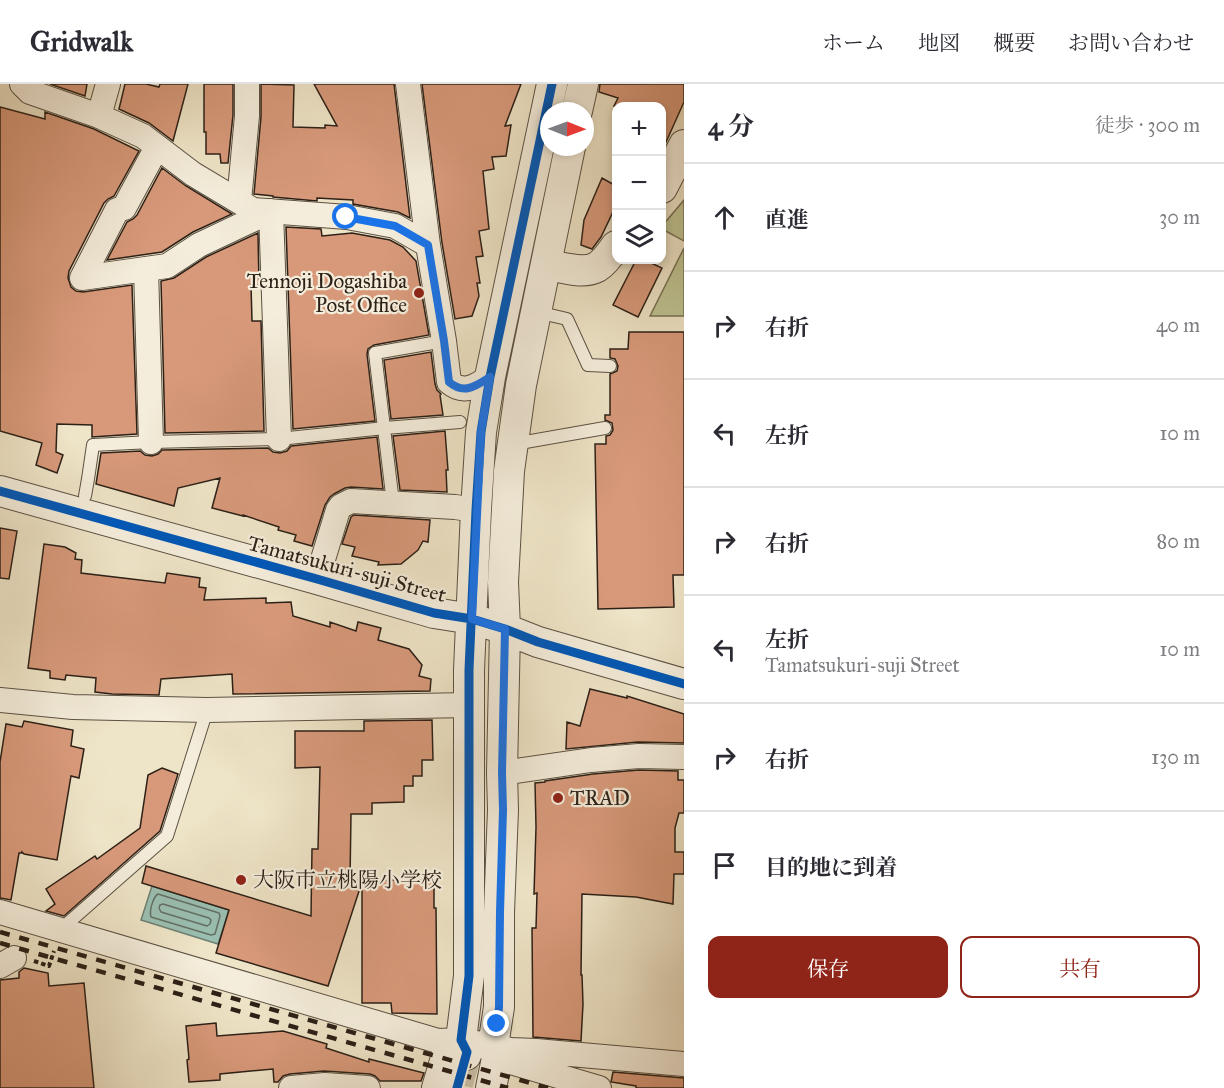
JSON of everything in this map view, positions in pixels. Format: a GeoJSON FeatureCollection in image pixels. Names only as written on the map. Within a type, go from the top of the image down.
{"type":"FeatureCollection","features":[{"type":"Feature","properties":{"kind":"street"},"geometry":{"type":"LineString","coordinates":[[22,84],[30,92],[99,116],[143,136],[193,174],[253,210],[346,217],[395,226],[428,245]]}},
{"type":"Feature","properties":{"kind":"street"},"geometry":{"type":"LineString","coordinates":[[99,116],[108,84]]}},
{"type":"Feature","properties":{"kind":"street"},"geometry":{"type":"LineString","coordinates":[[239,201],[247,116],[247,84]]}},
{"type":"Feature","properties":{"kind":"street"},"geometry":{"type":"LineString","coordinates":[[408,84],[428,245],[449,382],[456,388],[475,387],[490,377]]}},
{"type":"Feature","properties":{"kind":"street"},"geometry":{"type":"LineString","coordinates":[[552,84],[490,377],[481,432],[476,510],[470,705],[469,976],[479,1050],[482,1075],[457,1087],[449,1048],[479,1050],[511,1050],[571,1054],[684,1064]]}},
{"type":"Feature","properties":{"kind":"street"},"geometry":{"type":"LineString","coordinates":[[580,102],[583,84]]}},
{"type":"Feature","properties":{"kind":"street"},"geometry":{"type":"LineString","coordinates":[[666,181],[684,145]]}},
{"type":"Feature","properties":{"kind":"street"},"geometry":{"type":"LineString","coordinates":[[157,147],[124,207],[117,210],[82,278],[167,266],[199,245],[271,211]]}},
{"type":"Feature","properties":{"kind":"street"},"geometry":{"type":"LineString","coordinates":[[491,1088],[479,1050],[499,1007],[505,629],[503,582],[509,471],[521,385],[568,156]]}},
{"type":"Feature","properties":{"kind":"street"},"geometry":{"type":"LineString","coordinates":[[271,211],[279,440]]}},
{"type":"Feature","properties":{"kind":"street"},"geometry":{"type":"LineString","coordinates":[[546,264],[577,270],[594,268],[612,251]]}},
{"type":"Feature","properties":{"kind":"street"},"geometry":{"type":"LineString","coordinates":[[146,269],[151,442]]}},
{"type":"Feature","properties":{"kind":"street","name":"Tamatsukuri-suji Street"},"geometry":{"type":"LineString","coordinates":[[0,491],[434,613],[472,619],[537,642],[684,684]]}},
{"type":"Feature","properties":{"kind":"street"},"geometry":{"type":"LineString","coordinates":[[317,579],[338,510],[351,501],[476,510]]}},
{"type":"Feature","properties":{"kind":"street"},"geometry":{"type":"LineString","coordinates":[[0,700],[73,707],[207,710],[470,705]]}},
{"type":"Feature","properties":{"kind":"street"},"geometry":{"type":"LineString","coordinates":[[502,773],[591,759],[639,756],[684,757]]}},
{"type":"Feature","properties":{"kind":"street"},"geometry":{"type":"LineString","coordinates":[[0,912],[438,1041],[479,1050],[599,1088]]}},
{"type":"Feature","properties":{"kind":"street"},"geometry":{"type":"LineString","coordinates":[[291,1088],[325,1085],[368,1088]]}},
{"type":"Feature","properties":{"kind":"lane"},"geometry":{"type":"LineString","coordinates":[[536,312],[567,319],[588,365],[610,366]]}},
{"type":"Feature","properties":{"kind":"lane"},"geometry":{"type":"LineString","coordinates":[[393,503],[375,353],[444,341]]}},
{"type":"Feature","properties":{"kind":"lane"},"geometry":{"type":"LineString","coordinates":[[85,496],[93,445],[279,440],[460,422]]}},
{"type":"Feature","properties":{"kind":"lane"},"geometry":{"type":"LineString","coordinates":[[513,445],[605,428]]}},
{"type":"Feature","properties":{"kind":"lane"},"geometry":{"type":"LineString","coordinates":[[60,930],[167,836],[207,710]]}},
{"type":"Feature","properties":{"kind":"path"},"geometry":{"type":"LineString","coordinates":[[7,962],[17,956],[50,966],[60,930]]}},
{"type":"Feature","properties":{"kind":"shaded area"},"geometry":{"type":"Polygon","coordinates":[[[684,200],[684,241],[666,231],[666,221],[684,200]]]}},
{"type":"Feature","properties":{"kind":"shaded area"},"geometry":{"type":"Polygon","coordinates":[[[684,248],[684,316],[650,316],[684,248]]]}},
{"type":"Feature","properties":{"kind":"water"},"geometry":{"type":"Polygon","coordinates":[[[152,886],[229,910],[218,944],[141,920],[152,886]]]}},
{"type":"Feature","properties":{"kind":"building"},"geometry":{"type":"Polygon","coordinates":[[[50,84],[87,84],[85,96],[50,84]]]}},
{"type":"Feature","properties":{"kind":"building"},"geometry":{"type":"Polygon","coordinates":[[[125,84],[146,84],[159,87],[160,84],[188,84],[173,141],[149,123],[119,109],[125,84]]]}},
{"type":"Feature","properties":{"kind":"building"},"geometry":{"type":"Polygon","coordinates":[[[204,84],[233,84],[233,115],[228,163],[221,163],[220,154],[206,154],[204,84]]]}},
{"type":"Feature","properties":{"kind":"building"},"geometry":{"type":"Polygon","coordinates":[[[261,84],[294,85],[293,127],[325,128],[325,125],[337,126],[314,84],[394,84],[410,218],[398,212],[353,204],[353,200],[317,198],[317,201],[254,194],[261,117],[261,84]]]}},
{"type":"Feature","properties":{"kind":"building"},"geometry":{"type":"Polygon","coordinates":[[[422,84],[521,84],[505,126],[511,125],[506,156],[492,157],[494,169],[483,171],[489,229],[479,231],[483,256],[476,257],[480,283],[477,283],[479,296],[472,316],[455,319],[442,243],[422,84]]]}},
{"type":"Feature","properties":{"kind":"building"},"geometry":{"type":"Polygon","coordinates":[[[600,84],[684,84],[684,102],[666,142],[666,102],[616,102],[618,98],[599,92],[600,84]]]}},
{"type":"Feature","properties":{"kind":"building"},"geometry":{"type":"Polygon","coordinates":[[[0,107],[45,119],[45,112],[94,129],[139,151],[114,196],[104,203],[69,271],[68,278],[71,287],[83,292],[132,285],[137,434],[92,437],[92,425],[57,424],[56,452],[63,455],[57,473],[36,465],[42,443],[0,431],[0,107]]]}},
{"type":"Feature","properties":{"kind":"building"},"geometry":{"type":"Polygon","coordinates":[[[162,168],[186,186],[232,214],[193,232],[162,252],[107,260],[127,222],[137,215],[162,168]]]}},
{"type":"Feature","properties":{"kind":"building"},"geometry":{"type":"Polygon","coordinates":[[[602,178],[612,184],[612,214],[601,237],[592,249],[581,245],[584,220],[602,178]]]}},
{"type":"Feature","properties":{"kind":"building"},"geometry":{"type":"Polygon","coordinates":[[[286,227],[321,229],[322,236],[352,233],[390,240],[403,247],[416,261],[429,335],[374,345],[368,349],[375,421],[293,429],[286,227]]]}},
{"type":"Feature","properties":{"kind":"building"},"geometry":{"type":"Polygon","coordinates":[[[258,233],[259,285],[251,285],[252,321],[261,321],[264,431],[165,433],[161,281],[174,278],[206,257],[258,233]]]}},
{"type":"Feature","properties":{"kind":"building"},"geometry":{"type":"Polygon","coordinates":[[[634,264],[654,264],[662,268],[638,317],[613,305],[634,264]]]}},
{"type":"Feature","properties":{"kind":"building"},"geometry":{"type":"Polygon","coordinates":[[[629,332],[684,332],[684,575],[673,575],[674,607],[598,609],[595,444],[606,444],[606,436],[610,435],[613,430],[612,423],[605,420],[605,415],[610,415],[610,374],[617,371],[618,366],[615,359],[610,358],[610,349],[628,349],[629,332]]]}},
{"type":"Feature","properties":{"kind":"building"},"geometry":{"type":"Polygon","coordinates":[[[431,352],[435,384],[441,394],[443,415],[391,419],[384,360],[431,352]]]}},
{"type":"Feature","properties":{"kind":"building"},"geometry":{"type":"Polygon","coordinates":[[[445,431],[447,492],[400,490],[393,436],[445,431]]]}},
{"type":"Feature","properties":{"kind":"building"},"geometry":{"type":"Polygon","coordinates":[[[377,437],[383,489],[351,487],[330,497],[325,505],[312,546],[294,541],[296,535],[278,530],[279,527],[212,508],[220,478],[178,488],[174,506],[96,484],[101,453],[140,451],[152,456],[162,450],[268,448],[280,453],[287,451],[291,446],[377,437]]]}},
{"type":"Feature","properties":{"kind":"building"},"geometry":{"type":"Polygon","coordinates":[[[354,515],[430,520],[428,542],[423,541],[418,550],[401,564],[378,565],[379,562],[352,556],[355,547],[342,544],[351,517],[354,515]]]}},
{"type":"Feature","properties":{"kind":"building"},"geometry":{"type":"Polygon","coordinates":[[[0,528],[17,531],[9,579],[0,578],[0,528]]]}},
{"type":"Feature","properties":{"kind":"building"},"geometry":{"type":"Polygon","coordinates":[[[44,544],[65,547],[76,553],[75,559],[82,560],[81,573],[165,583],[167,573],[200,578],[199,587],[206,588],[204,600],[266,598],[266,603],[291,602],[293,616],[330,627],[330,622],[356,631],[358,622],[381,628],[378,640],[409,649],[422,665],[419,676],[431,679],[430,691],[233,694],[232,674],[161,679],[159,695],[112,694],[95,692],[96,678],[66,675],[65,680],[50,678],[50,671],[28,668],[44,544]]]}},
{"type":"Feature","properties":{"kind":"building"},"geometry":{"type":"Polygon","coordinates":[[[590,689],[627,698],[627,696],[684,714],[684,743],[638,742],[566,749],[567,722],[580,726],[590,689]]]}},
{"type":"Feature","properties":{"kind":"building"},"geometry":{"type":"Polygon","coordinates":[[[432,720],[433,760],[422,760],[422,776],[413,776],[413,786],[404,786],[404,802],[372,803],[372,814],[351,814],[350,880],[434,880],[437,1014],[392,1013],[391,1003],[362,1003],[362,882],[328,986],[216,953],[229,910],[142,883],[146,866],[311,916],[312,849],[318,849],[320,767],[295,768],[295,731],[364,731],[364,721],[432,720]]]}},
{"type":"Feature","properties":{"kind":"building"},"geometry":{"type":"Polygon","coordinates":[[[24,721],[73,730],[71,746],[84,749],[79,778],[71,776],[57,860],[19,853],[11,900],[0,898],[0,762],[6,724],[22,727],[24,721]]]}},
{"type":"Feature","properties":{"kind":"building"},"geometry":{"type":"Polygon","coordinates":[[[162,768],[178,774],[160,831],[64,916],[46,911],[55,904],[46,889],[95,856],[97,859],[140,828],[148,775],[162,768]]]}},
{"type":"Feature","properties":{"kind":"building"},"geometry":{"type":"Polygon","coordinates":[[[639,770],[678,771],[678,780],[684,780],[684,813],[679,813],[675,828],[675,852],[684,852],[684,874],[674,874],[673,904],[636,897],[582,894],[581,1041],[533,1037],[532,928],[536,928],[537,893],[534,894],[535,783],[639,770]]]}},
{"type":"Feature","properties":{"kind":"building"},"geometry":{"type":"Polygon","coordinates":[[[24,968],[48,973],[49,986],[84,983],[94,1088],[0,1088],[0,980],[19,978],[19,972],[24,968]]]}},
{"type":"Feature","properties":{"kind":"building"},"geometry":{"type":"Polygon","coordinates":[[[216,1023],[217,1036],[283,1031],[327,1044],[326,1048],[369,1062],[369,1059],[424,1073],[421,1081],[380,1081],[370,1074],[324,1071],[290,1074],[274,1082],[273,1069],[220,1074],[220,1080],[189,1082],[186,1026],[216,1023]]]}},
{"type":"Feature","properties":{"kind":"building"},"geometry":{"type":"Polygon","coordinates":[[[613,1072],[684,1078],[684,1088],[636,1088],[636,1086],[611,1082],[613,1072]]]}},
{"type":"Feature","properties":{"kind":"tunnel"},"geometry":{"type":"LineString","coordinates":[[458,1084],[466,1055]]}},
{"type":"Feature","properties":{"kind":"railway"},"geometry":{"type":"LineString","coordinates":[[0,932],[548,1088]]}},
{"type":"Feature","properties":{"kind":"railway"},"geometry":{"type":"LineString","coordinates":[[0,943],[508,1088]]}},
{"type":"Feature","properties":{"kind":"cycle path"},"geometry":{"type":"LineString","coordinates":[[457,1088],[467,1052],[461,1040],[469,976],[469,670],[481,432],[490,377],[552,84]]}},
{"type":"Feature","properties":{"kind":"cycle path"},"geometry":{"type":"LineString","coordinates":[[0,491],[434,613],[472,619],[538,642],[684,684]]}},
{"type":"Feature","properties":{"kind":"place","name":"Tennoji Dogashiba Post Office"},"geometry":{"type":"Point","coordinates":[419,293]}},
{"type":"Feature","properties":{"kind":"place","name":"TRAD"},"geometry":{"type":"Point","coordinates":[558,798]}},
{"type":"Feature","properties":{"kind":"place","name":"大阪市立桃陽小学校"},"geometry":{"type":"Point","coordinates":[241,880]}},
{"type":"Feature","properties":{"kind":"route"},"geometry":{"type":"LineString","coordinates":[[346,217],[395,226],[428,245],[449,382],[456,388],[475,387],[490,377],[481,432],[472,619],[505,629],[497,1024]]}}]}
